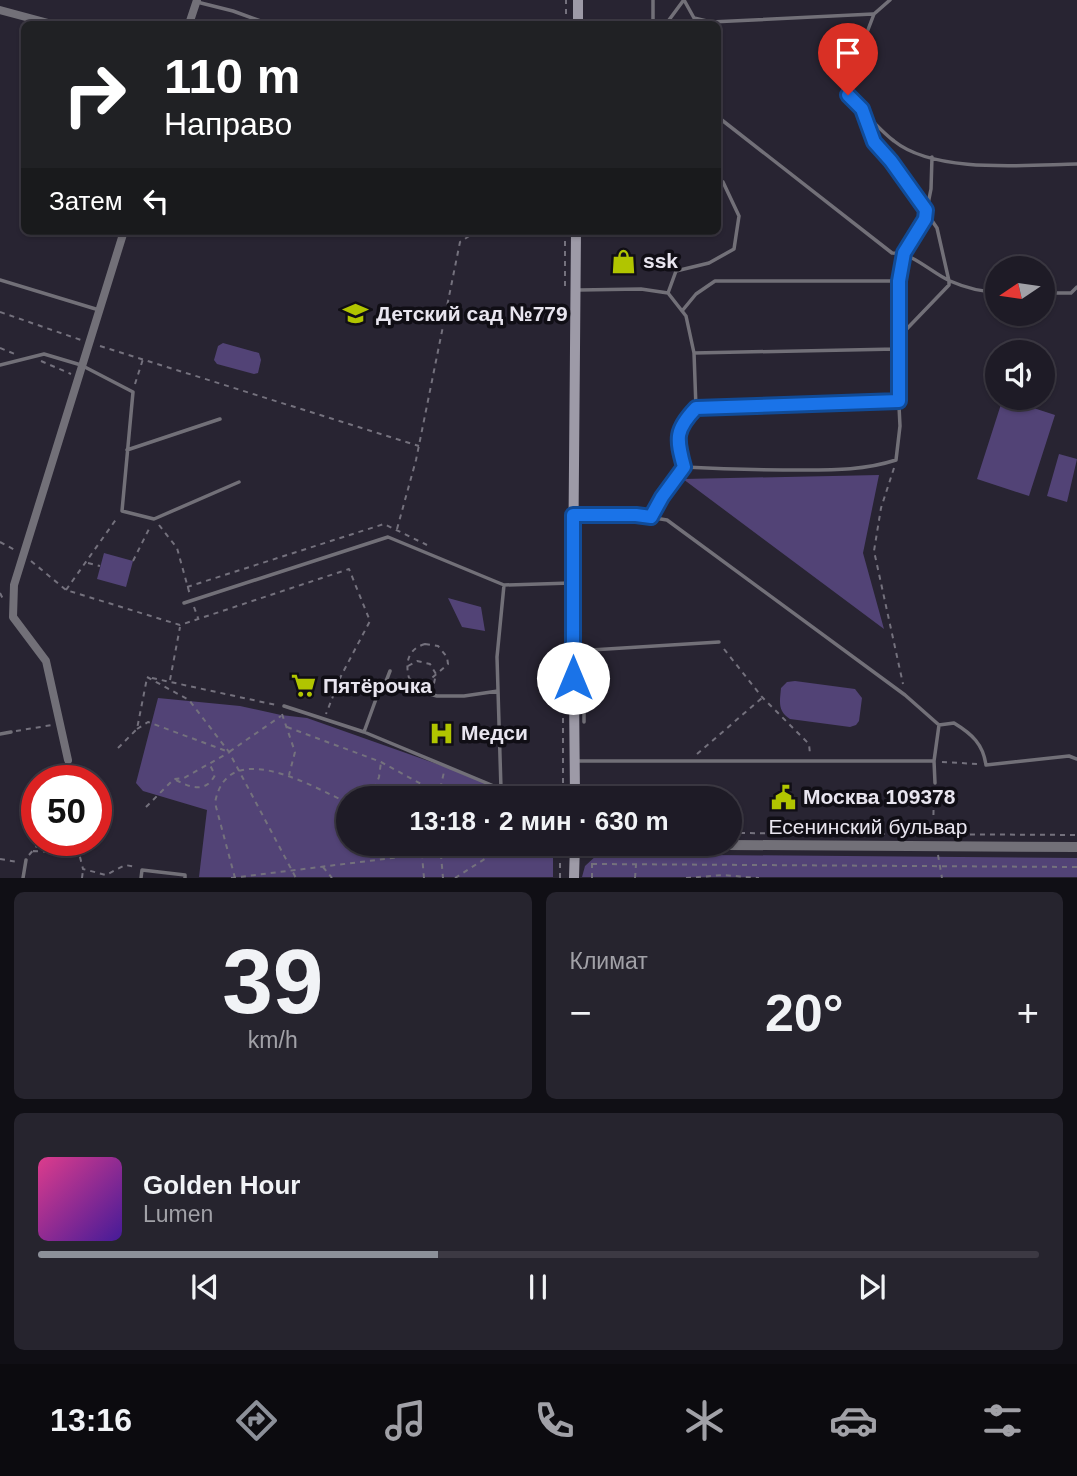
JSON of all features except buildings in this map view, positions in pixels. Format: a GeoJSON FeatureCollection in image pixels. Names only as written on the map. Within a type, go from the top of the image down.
{"type":"FeatureCollection","features":[{"type":"Feature","properties":{"kind":"main road"},"geometry":{"type":"LineString","coordinates":[[578,0],[578,21]]}},
{"type":"Feature","properties":{"kind":"main road"},"geometry":{"type":"LineString","coordinates":[[574,786],[579,650],[573,583],[576,235]]}},
{"type":"Feature","properties":{"kind":"main road"},"geometry":{"type":"LineString","coordinates":[[574,877],[575,856]]}},
{"type":"Feature","properties":{"kind":"street"},"geometry":{"type":"LineString","coordinates":[[191,21],[197,1]]}},
{"type":"Feature","properties":{"kind":"street"},"geometry":{"type":"LineString","coordinates":[[0,9],[42,21]]}},
{"type":"Feature","properties":{"kind":"street"},"geometry":{"type":"LineString","coordinates":[[68,760],[46,661],[13,617],[14,585],[123,235]]}},
{"type":"Feature","properties":{"kind":"street","name":"Есенинский бульвар"},"geometry":{"type":"LineString","coordinates":[[742,845],[1077,847]]}},
{"type":"Feature","properties":{"kind":"lane"},"geometry":{"type":"LineString","coordinates":[[653,0],[653,21]]}},
{"type":"Feature","properties":{"kind":"lane"},"geometry":{"type":"LineString","coordinates":[[668,21],[683,0],[694,18],[707,21]]}},
{"type":"Feature","properties":{"kind":"lane"},"geometry":{"type":"LineString","coordinates":[[890,0],[874,14],[847,85],[848,95],[894,142],[918,155],[981,166],[1077,164]]}},
{"type":"Feature","properties":{"kind":"lane"},"geometry":{"type":"LineString","coordinates":[[197,1],[261,21]]}},
{"type":"Feature","properties":{"kind":"lane"},"geometry":{"type":"LineString","coordinates":[[721,22],[874,14]]}},
{"type":"Feature","properties":{"kind":"lane"},"geometry":{"type":"LineString","coordinates":[[862,109],[874,142],[891,161],[937,228],[949,285],[898,339]]}},
{"type":"Feature","properties":{"kind":"lane"},"geometry":{"type":"LineString","coordinates":[[721,119],[892,253],[904,253],[948,281],[985,292]]}},
{"type":"Feature","properties":{"kind":"lane"},"geometry":{"type":"LineString","coordinates":[[684,467],[756,470],[851,469],[873,467],[896,460],[900,426],[897,349],[899,281],[904,253],[925,219],[931,189],[932,157]]}},
{"type":"Feature","properties":{"kind":"lane"},"geometry":{"type":"LineString","coordinates":[[668,293],[676,271],[709,263],[734,249],[738,216],[721,181]]}},
{"type":"Feature","properties":{"kind":"lane"},"geometry":{"type":"LineString","coordinates":[[0,280],[99,310]]}},
{"type":"Feature","properties":{"kind":"lane"},"geometry":{"type":"LineString","coordinates":[[682,311],[696,294],[715,281],[899,281]]}},
{"type":"Feature","properties":{"kind":"lane"},"geometry":{"type":"LineString","coordinates":[[1055,293],[1071,293],[1077,287]]}},
{"type":"Feature","properties":{"kind":"lane"},"geometry":{"type":"LineString","coordinates":[[575,290],[641,289],[668,293],[685,316],[694,353],[696,408]]}},
{"type":"Feature","properties":{"kind":"lane"},"geometry":{"type":"LineString","coordinates":[[694,353],[897,349]]}},
{"type":"Feature","properties":{"kind":"lane"},"geometry":{"type":"LineString","coordinates":[[0,365],[44,354],[81,365],[132,391],[122,511],[154,519],[239,482]]}},
{"type":"Feature","properties":{"kind":"lane"},"geometry":{"type":"LineString","coordinates":[[684,467],[677,444],[680,424],[696,408],[899,401]]}},
{"type":"Feature","properties":{"kind":"lane"},"geometry":{"type":"LineString","coordinates":[[127,450],[220,419]]}},
{"type":"Feature","properties":{"kind":"lane"},"geometry":{"type":"LineString","coordinates":[[651,517],[684,467]]}},
{"type":"Feature","properties":{"kind":"lane"},"geometry":{"type":"LineString","coordinates":[[573,515],[636,515],[667,520],[905,695],[939,725],[954,723],[971,733],[984,751],[986,765],[1069,756],[1077,759]]}},
{"type":"Feature","properties":{"kind":"lane"},"geometry":{"type":"LineString","coordinates":[[184,603],[388,537],[504,584],[573,583]]}},
{"type":"Feature","properties":{"kind":"lane"},"geometry":{"type":"LineString","coordinates":[[501,786],[497,657],[504,584]]}},
{"type":"Feature","properties":{"kind":"lane"},"geometry":{"type":"LineString","coordinates":[[584,722],[579,650],[719,642]]}},
{"type":"Feature","properties":{"kind":"lane"},"geometry":{"type":"LineString","coordinates":[[365,732],[380,688],[385,684],[390,671]]}},
{"type":"Feature","properties":{"kind":"lane"},"geometry":{"type":"LineString","coordinates":[[385,684],[394,683],[437,696],[467,696],[498,691]]}},
{"type":"Feature","properties":{"kind":"lane"},"geometry":{"type":"LineString","coordinates":[[284,706],[365,732],[494,786]]}},
{"type":"Feature","properties":{"kind":"lane"},"geometry":{"type":"LineString","coordinates":[[934,783],[939,725]]}},
{"type":"Feature","properties":{"kind":"lane"},"geometry":{"type":"LineString","coordinates":[[0,734],[11,732]]}},
{"type":"Feature","properties":{"kind":"lane"},"geometry":{"type":"LineString","coordinates":[[574,761],[934,761]]}},
{"type":"Feature","properties":{"kind":"lane"},"geometry":{"type":"LineString","coordinates":[[23,877],[26,860]]}},
{"type":"Feature","properties":{"kind":"lane"},"geometry":{"type":"LineString","coordinates":[[141,877],[142,870],[185,877]]}},
{"type":"Feature","properties":{"kind":"path"},"geometry":{"type":"LineString","coordinates":[[566,0],[566,21]]}},
{"type":"Feature","properties":{"kind":"path"},"geometry":{"type":"LineString","coordinates":[[397,530],[419,446],[460,242],[471,235]]}},
{"type":"Feature","properties":{"kind":"path"},"geometry":{"type":"LineString","coordinates":[[0,312],[419,446]]}},
{"type":"Feature","properties":{"kind":"path"},"geometry":{"type":"LineString","coordinates":[[132,391],[143,359]]}},
{"type":"Feature","properties":{"kind":"path"},"geometry":{"type":"LineString","coordinates":[[896,460],[881,508],[874,551],[905,695]]}},
{"type":"Feature","properties":{"kind":"path"},"geometry":{"type":"LineString","coordinates":[[65,590],[122,511]]}},
{"type":"Feature","properties":{"kind":"path"},"geometry":{"type":"LineString","coordinates":[[133,561],[154,519],[177,548],[199,619]]}},
{"type":"Feature","properties":{"kind":"path"},"geometry":{"type":"LineString","coordinates":[[0,542],[23,555],[65,590],[180,625],[349,569],[370,621],[341,676],[325,719]]}},
{"type":"Feature","properties":{"kind":"path"},"geometry":{"type":"LineString","coordinates":[[86,562],[100,566]]}},
{"type":"Feature","properties":{"kind":"path"},"geometry":{"type":"LineString","coordinates":[[169,681],[180,625]]}},
{"type":"Feature","properties":{"kind":"path"},"geometry":{"type":"LineString","coordinates":[[719,642],[762,697],[809,744],[810,761]]}},
{"type":"Feature","properties":{"kind":"path"},"geometry":{"type":"LineString","coordinates":[[425,644],[434,644],[443,651],[449,661],[447,667],[426,683],[416,684],[409,678],[407,667],[410,654],[415,648],[425,644]]}},
{"type":"Feature","properties":{"kind":"path"},"geometry":{"type":"LineString","coordinates":[[407,667],[417,661],[432,666],[436,674],[433,686],[437,696]]}},
{"type":"Feature","properties":{"kind":"path"},"geometry":{"type":"LineString","coordinates":[[146,807],[174,779],[184,778],[229,752],[281,715],[284,706],[147,677]]}},
{"type":"Feature","properties":{"kind":"path"},"geometry":{"type":"LineString","coordinates":[[137,729],[147,677]]}},
{"type":"Feature","properties":{"kind":"path"},"geometry":{"type":"LineString","coordinates":[[147,677],[189,700],[229,752],[296,877]]}},
{"type":"Feature","properties":{"kind":"path"},"geometry":{"type":"LineString","coordinates":[[435,679],[442,677]]}},
{"type":"Feature","properties":{"kind":"path"},"geometry":{"type":"LineString","coordinates":[[688,761],[762,697]]}},
{"type":"Feature","properties":{"kind":"path"},"geometry":{"type":"LineString","coordinates":[[281,715],[295,752],[289,775]]}},
{"type":"Feature","properties":{"kind":"path"},"geometry":{"type":"LineString","coordinates":[[118,748],[148,722],[229,752]]}},
{"type":"Feature","properties":{"kind":"path"},"geometry":{"type":"LineString","coordinates":[[11,732],[60,724]]}},
{"type":"Feature","properties":{"kind":"path"},"geometry":{"type":"LineString","coordinates":[[287,727],[381,762],[424,786]]}},
{"type":"Feature","properties":{"kind":"path"},"geometry":{"type":"LineString","coordinates":[[934,761],[986,765]]}},
{"type":"Feature","properties":{"kind":"path"},"geometry":{"type":"LineString","coordinates":[[174,779],[200,789],[212,782],[215,775],[209,762]]}},
{"type":"Feature","properties":{"kind":"path"},"geometry":{"type":"LineString","coordinates":[[376,786],[381,762]]}},
{"type":"Feature","properties":{"kind":"path"},"geometry":{"type":"LineString","coordinates":[[441,786],[445,767]]}},
{"type":"Feature","properties":{"kind":"path"},"geometry":{"type":"LineString","coordinates":[[336,797],[289,775],[272,771],[238,769],[225,778],[217,792],[215,803],[234,877],[413,856]]}},
{"type":"Feature","properties":{"kind":"path"},"geometry":{"type":"LineString","coordinates":[[933,835],[934,783]]}},
{"type":"Feature","properties":{"kind":"path"},"geometry":{"type":"LineString","coordinates":[[742,833],[1077,835]]}},
{"type":"Feature","properties":{"kind":"path"},"geometry":{"type":"LineString","coordinates":[[936,846],[942,877]]}},
{"type":"Feature","properties":{"kind":"path"},"geometry":{"type":"LineString","coordinates":[[80,856],[82,877]]}},
{"type":"Feature","properties":{"kind":"path"},"geometry":{"type":"LineString","coordinates":[[422,856],[424,877]]}},
{"type":"Feature","properties":{"kind":"path"},"geometry":{"type":"LineString","coordinates":[[441,856],[443,877]]}},
{"type":"Feature","properties":{"kind":"path"},"geometry":{"type":"LineString","coordinates":[[455,877],[489,856]]}},
{"type":"Feature","properties":{"kind":"path"},"geometry":{"type":"LineString","coordinates":[[560,877],[561,856]]}},
{"type":"Feature","properties":{"kind":"path"},"geometry":{"type":"LineString","coordinates":[[0,859],[15,863],[26,860]]}},
{"type":"Feature","properties":{"kind":"path"},"geometry":{"type":"LineString","coordinates":[[592,877],[592,864],[1077,867]]}},
{"type":"Feature","properties":{"kind":"path"},"geometry":{"type":"LineString","coordinates":[[635,877],[636,864]]}},
{"type":"Feature","properties":{"kind":"path"},"geometry":{"type":"LineString","coordinates":[[83,869],[106,875],[125,865],[137,867]]}},
{"type":"Feature","properties":{"kind":"path"},"geometry":{"type":"LineString","coordinates":[[323,866],[332,877]]}},
{"type":"Feature","properties":{"kind":"path"},"geometry":{"type":"LineString","coordinates":[[686,877],[759,877]]}},
{"type":"Feature","properties":{"kind":"shaded area"},"geometry":{"type":"Polygon","coordinates":[[[223,343],[259,353],[261,360],[258,373],[217,364],[214,360],[218,346],[223,343]]]}},
{"type":"Feature","properties":{"kind":"shaded area"},"geometry":{"type":"Polygon","coordinates":[[[999,410],[1040,410],[1055,415],[1029,496],[977,479],[999,410]]]}},
{"type":"Feature","properties":{"kind":"shaded area"},"geometry":{"type":"Polygon","coordinates":[[[1059,454],[1077,459],[1067,502],[1047,496],[1059,454]]]}},
{"type":"Feature","properties":{"kind":"shaded area"},"geometry":{"type":"Polygon","coordinates":[[[879,475],[863,553],[884,629],[683,479],[879,475]]]}},
{"type":"Feature","properties":{"kind":"shaded area"},"geometry":{"type":"Polygon","coordinates":[[[104,553],[133,561],[126,587],[97,579],[104,553]]]}},
{"type":"Feature","properties":{"kind":"shaded area"},"geometry":{"type":"Polygon","coordinates":[[[448,598],[481,607],[485,631],[462,627],[448,598]]]}},
{"type":"Feature","properties":{"kind":"shaded area"},"geometry":{"type":"Polygon","coordinates":[[[787,682],[855,689],[862,698],[859,721],[850,727],[790,719],[781,709],[781,688],[787,682]]]}},
{"type":"Feature","properties":{"kind":"shaded area"},"geometry":{"type":"Polygon","coordinates":[[[158,698],[240,706],[307,718],[485,781],[486,786],[336,786],[336,856],[553,856],[553,877],[199,877],[207,810],[143,791],[136,783],[158,698]]]}},
{"type":"Feature","properties":{"kind":"shaded area"},"geometry":{"type":"Polygon","coordinates":[[[596,856],[1077,858],[1077,877],[582,877],[585,866],[596,856]]]}},
{"type":"Feature","properties":{"kind":"place","name":"ssk"},"geometry":{"type":"Point","coordinates":[623,261]}},
{"type":"Feature","properties":{"kind":"place","name":"Детский сад №779"},"geometry":{"type":"Point","coordinates":[356,314]}},
{"type":"Feature","properties":{"kind":"place","name":"Пятёрочка"},"geometry":{"type":"Point","coordinates":[303,686]}},
{"type":"Feature","properties":{"kind":"place","name":"Медси"},"geometry":{"type":"Point","coordinates":[441,733]}},
{"type":"Feature","properties":{"kind":"place","name":"Москва 109378"},"geometry":{"type":"Point","coordinates":[783,797]}},
{"type":"Feature","properties":{"kind":"route"},"geometry":{"type":"LineString","coordinates":[[573,678],[573,515],[651,517],[684,467],[677,444],[680,424],[696,408],[899,401],[899,281],[904,253],[925,219],[926,210],[874,142],[862,109],[848,95]]}}]}
